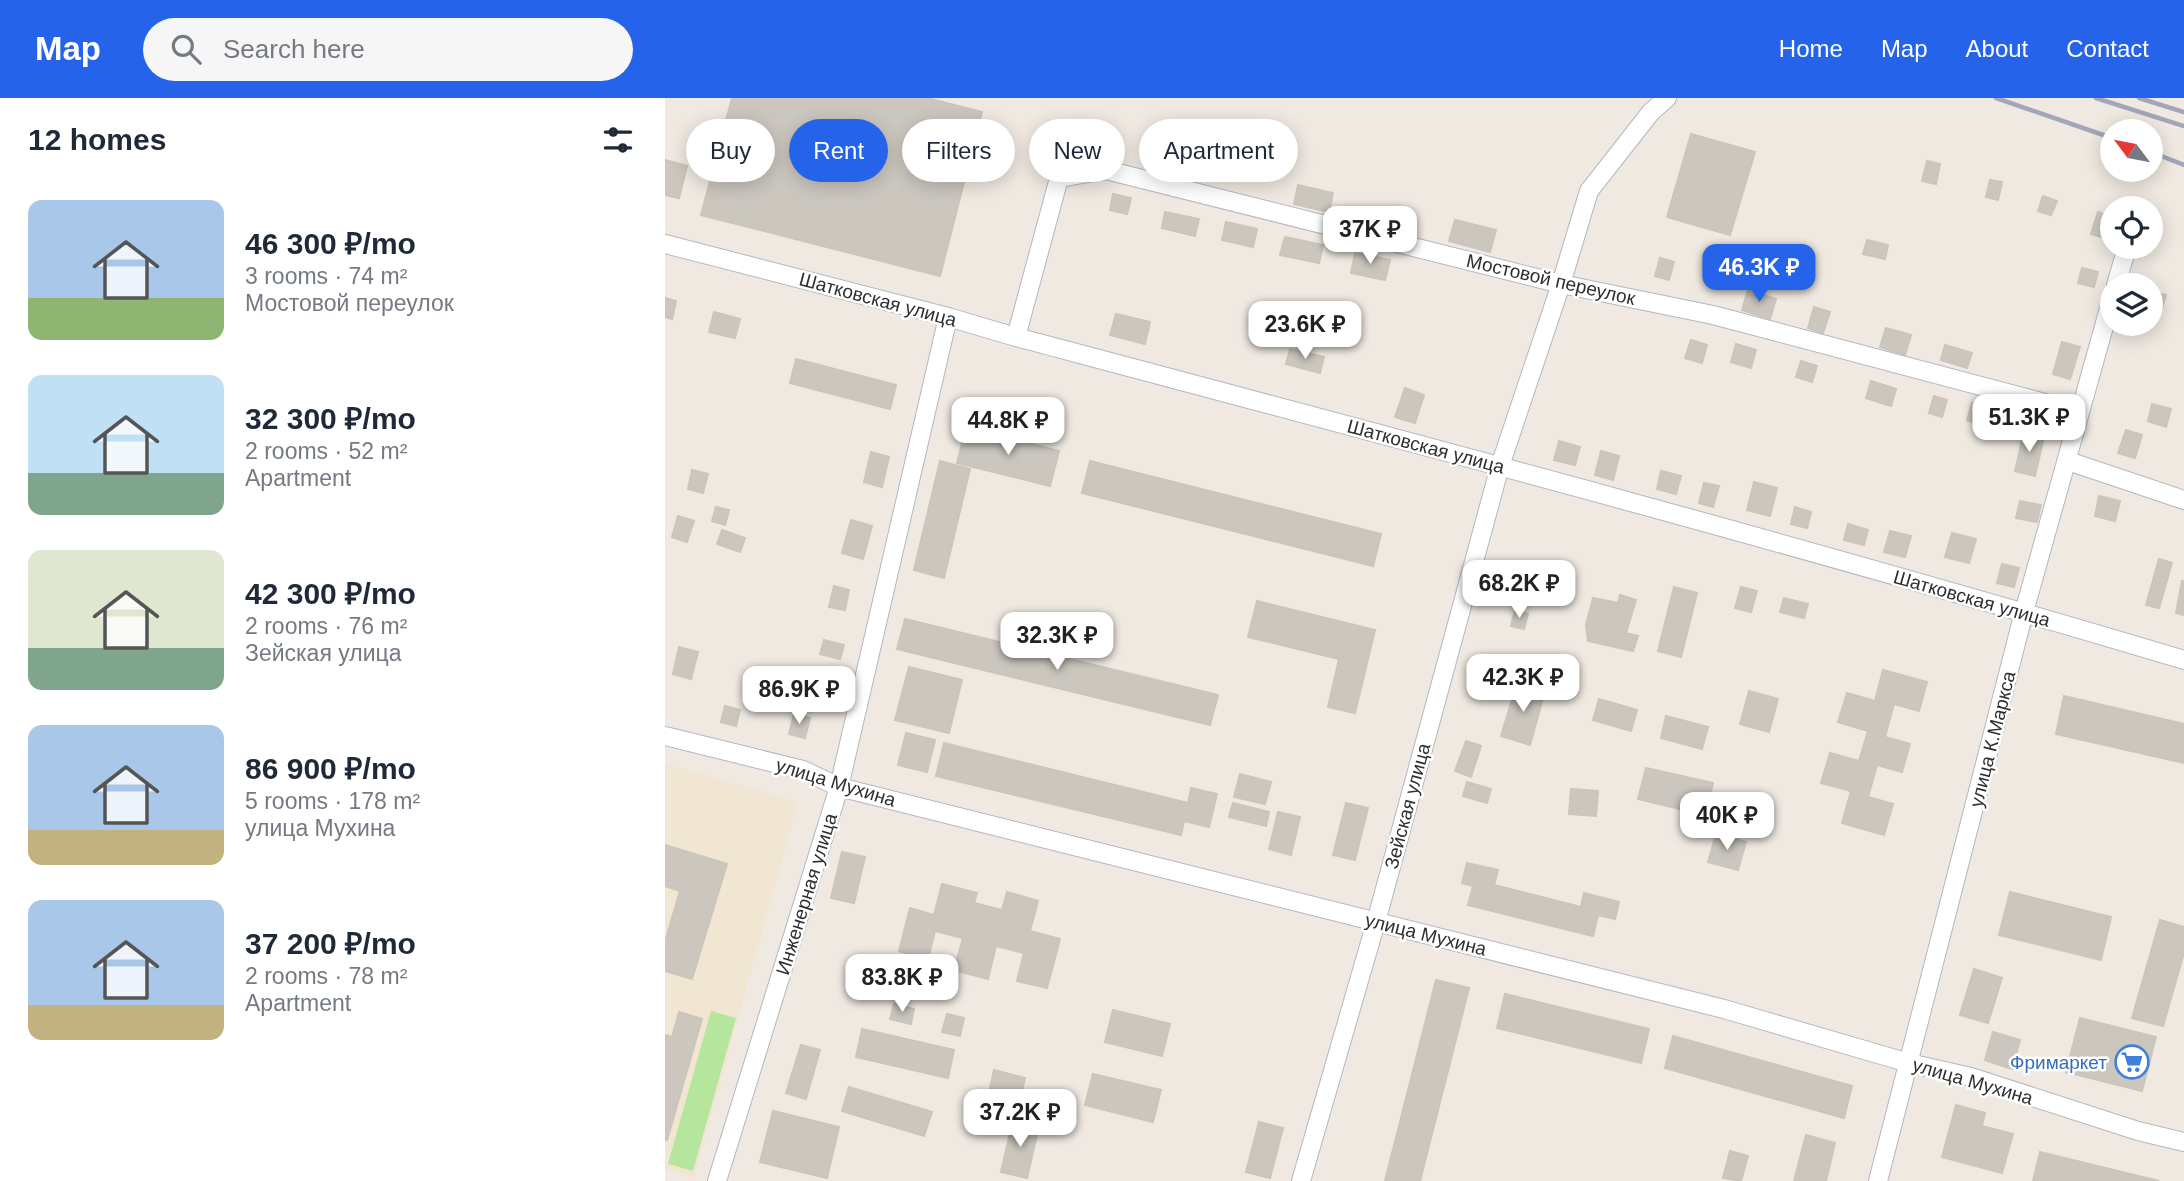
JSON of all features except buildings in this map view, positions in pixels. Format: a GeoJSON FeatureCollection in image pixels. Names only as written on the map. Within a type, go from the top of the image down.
{"type":"FeatureCollection","features":[{"type":"Feature","properties":{"kind":"street","name":"Зейская улица"},"geometry":{"type":"LineString","coordinates":[[1301,1181],[1376,922],[1500,466],[1589,191],[1651,112],[1667,98]]}},
{"type":"Feature","properties":{"kind":"street","name":"Мостовой переулок"},"geometry":{"type":"LineString","coordinates":[[1016,337],[1059,178],[1106,170],[1561,284],[1713,315],[2079,412]]}},
{"type":"Feature","properties":{"kind":"street","name":"Шатковская улица"},"geometry":{"type":"LineString","coordinates":[[665,244],[949,317],[1500,466],[2024,612],[2184,660]]}},
{"type":"Feature","properties":{"kind":"street","name":"Инженерная улица"},"geometry":{"type":"LineString","coordinates":[[717,1181],[839,787],[949,317]]}},
{"type":"Feature","properties":{"kind":"street","name":"улица К.Маркса"},"geometry":{"type":"LineString","coordinates":[[1878,1181],[2024,612],[2101,336]]}},
{"type":"Feature","properties":{"kind":"street"},"geometry":{"type":"LineString","coordinates":[[2068,461],[2184,500]]}},
{"type":"Feature","properties":{"kind":"street","name":"улица Мухина"},"geometry":{"type":"LineString","coordinates":[[665,736],[803,770],[839,787],[1724,1009],[1909,1063],[1971,1077],[2138,1131],[2184,1142]]}},
{"type":"Feature","properties":{"kind":"shaded area"},"geometry":{"type":"Polygon","coordinates":[[[665,764],[798,802],[694,1177],[665,1169],[665,764]]]}},
{"type":"Feature","properties":{"kind":"green space"},"geometry":{"type":"Polygon","coordinates":[[[711,1011],[736,1018],[693,1171],[668,1164],[711,1011]]]}},
{"type":"Feature","properties":{"kind":"railway"},"geometry":{"type":"LineString","coordinates":[[1996,98],[2100,134]]}},
{"type":"Feature","properties":{"kind":"railway"},"geometry":{"type":"LineString","coordinates":[[2096,98],[2184,126]]}},
{"type":"Feature","properties":{"kind":"railway"},"geometry":{"type":"LineString","coordinates":[[2139,98],[2184,112]]}},
{"type":"Feature","properties":{"kind":"railway"},"geometry":{"type":"LineString","coordinates":[[2163,157],[2184,165]]}},
{"type":"Feature","properties":{"kind":"place","name":"Фримаркет"},"geometry":{"type":"Point","coordinates":[2132,1062]}}]}
